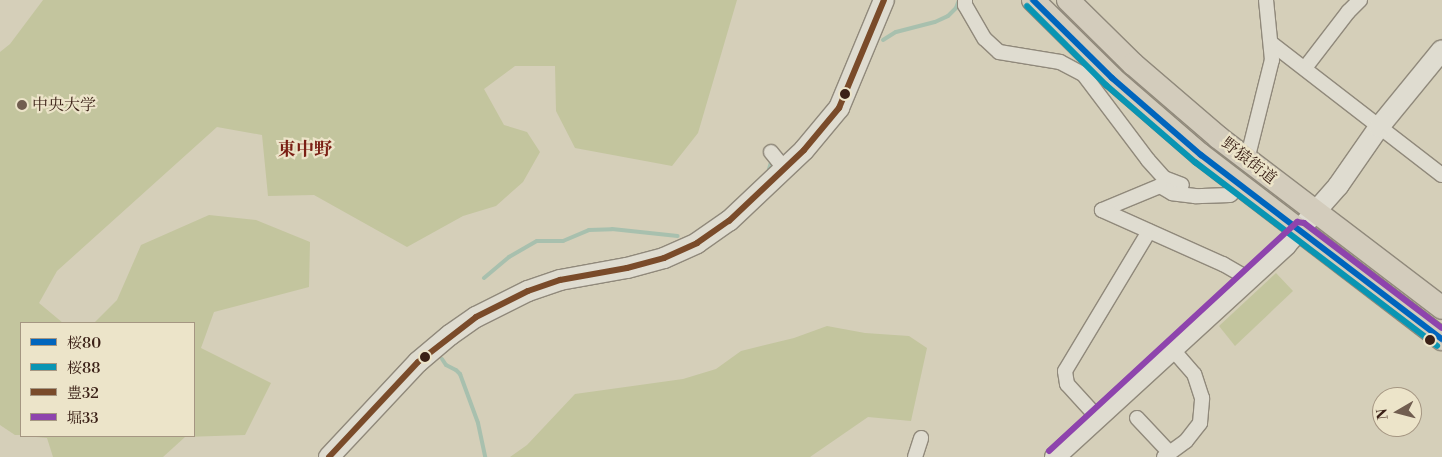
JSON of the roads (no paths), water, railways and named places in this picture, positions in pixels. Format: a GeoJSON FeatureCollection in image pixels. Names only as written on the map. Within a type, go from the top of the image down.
{"type":"FeatureCollection","features":[{"type":"Feature","properties":{"kind":"main road","name":"野猿街道"},"geometry":{"type":"LineString","coordinates":[[1033,0],[1105,85],[1194,150],[1442,340]]}},
{"type":"Feature","properties":{"kind":"main road","name":"野猿街道"},"geometry":{"type":"LineString","coordinates":[[1068,0],[1169,96],[1247,160],[1442,308]]}},
{"type":"Feature","properties":{"kind":"street"},"geometry":{"type":"LineString","coordinates":[[330,457],[418,362],[450,335],[476,317],[528,291],[560,280],[646,263],[682,250],[729,220],[822,131],[839,108],[884,0]]}},
{"type":"Feature","properties":{"kind":"street"},"geometry":{"type":"LineString","coordinates":[[965,0],[964,5],[985,39],[999,52],[1060,62],[1105,85],[1148,160],[1164,178],[1182,186]]}},
{"type":"Feature","properties":{"kind":"street"},"geometry":{"type":"LineString","coordinates":[[1247,160],[1267,87],[1272,60],[1266,0]]}},
{"type":"Feature","properties":{"kind":"street"},"geometry":{"type":"LineString","coordinates":[[1305,68],[1348,12],[1360,0]]}},
{"type":"Feature","properties":{"kind":"street"},"geometry":{"type":"LineString","coordinates":[[1271,43],[1442,175]]}},
{"type":"Feature","properties":{"kind":"street"},"geometry":{"type":"LineString","coordinates":[[1056,457],[1173,350],[1299,230],[1338,186],[1379,127],[1442,50]]}},
{"type":"Feature","properties":{"kind":"street"},"geometry":{"type":"LineString","coordinates":[[771,152],[784,168]]}},
{"type":"Feature","properties":{"kind":"street"},"geometry":{"type":"LineString","coordinates":[[1240,186],[1230,195],[1196,196],[1172,193],[1160,186],[1102,210],[1223,264],[1249,279]]}},
{"type":"Feature","properties":{"kind":"street"},"geometry":{"type":"LineString","coordinates":[[1098,418],[1067,384],[1065,371],[1149,230]]}},
{"type":"Feature","properties":{"kind":"street"},"geometry":{"type":"LineString","coordinates":[[1137,418],[1167,455],[1186,440],[1200,422],[1202,398],[1194,374],[1173,350]]}},
{"type":"Feature","properties":{"kind":"street"},"geometry":{"type":"LineString","coordinates":[[915,457],[921,438]]}},
{"type":"Feature","properties":{"kind":"waterway"},"geometry":{"type":"LineString","coordinates":[[883,40],[896,32],[935,22],[948,16],[956,8],[959,0]]}},
{"type":"Feature","properties":{"kind":"waterway"},"geometry":{"type":"LineString","coordinates":[[769,169],[772,159]]}},
{"type":"Feature","properties":{"kind":"waterway"},"geometry":{"type":"LineString","coordinates":[[484,278],[509,257],[537,241],[563,241],[589,230],[612,229],[678,236]]}},
{"type":"Feature","properties":{"kind":"waterway"},"geometry":{"type":"LineString","coordinates":[[442,359],[446,365],[460,374],[478,423],[485,457]]}},
{"type":"Feature","properties":{"kind":"place","name":"中央大学"},"geometry":{"type":"Point","coordinates":[22,105]}},
{"type":"Feature","properties":{"kind":"district","name":"東中野"},"geometry":{"type":"Point","coordinates":[305,150]}}]}
